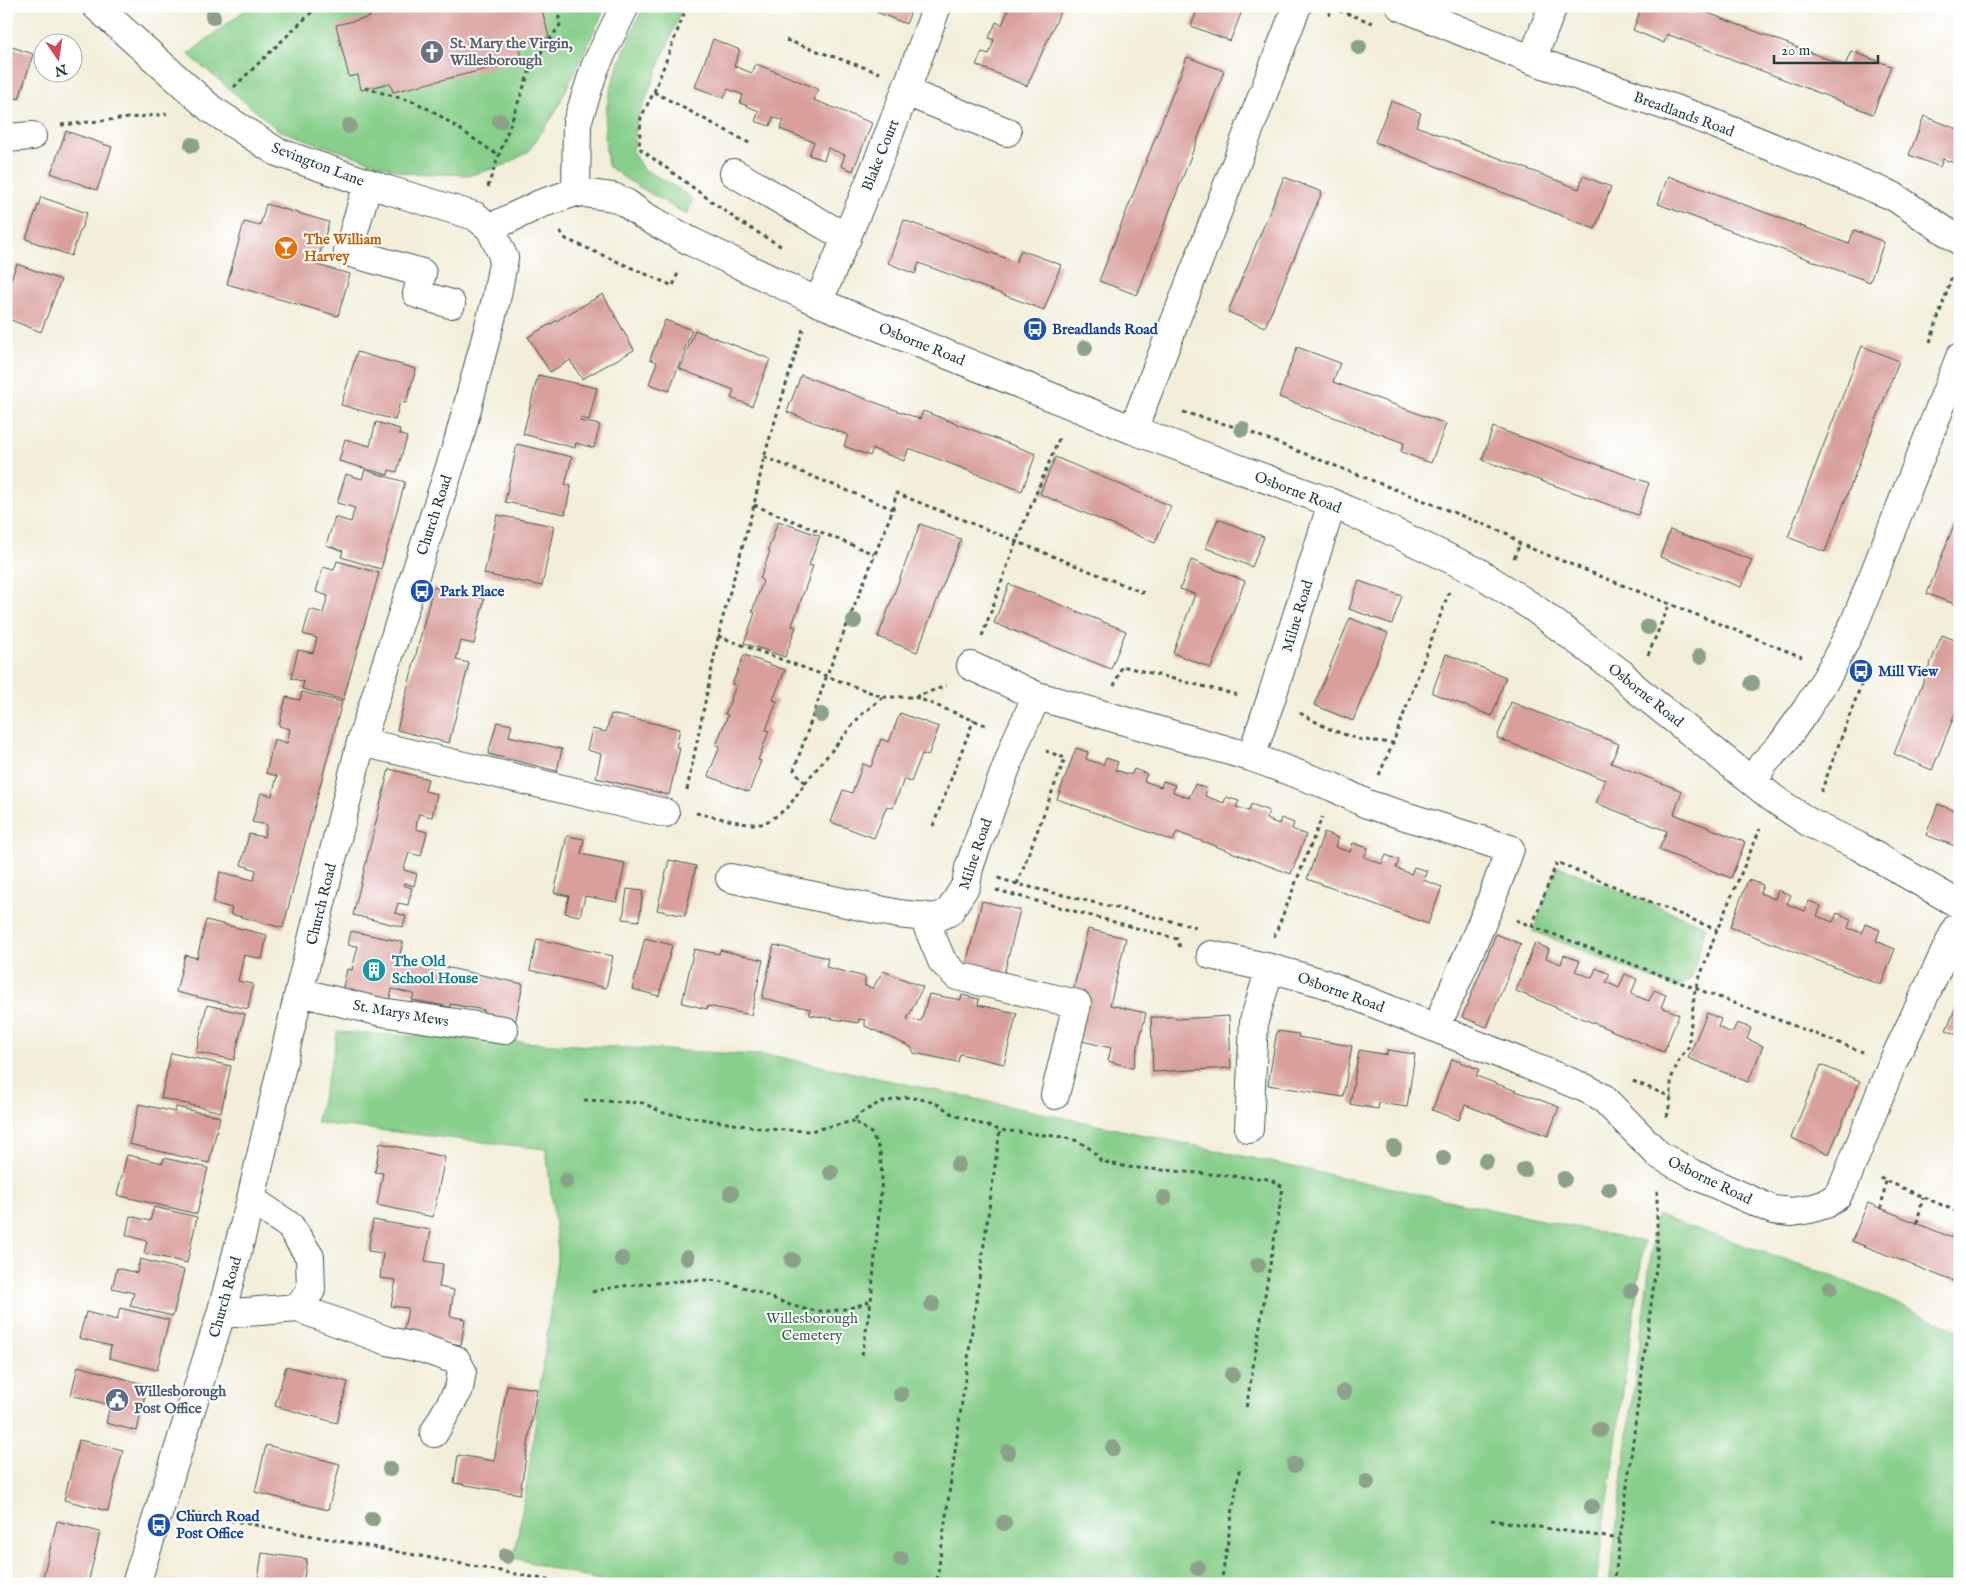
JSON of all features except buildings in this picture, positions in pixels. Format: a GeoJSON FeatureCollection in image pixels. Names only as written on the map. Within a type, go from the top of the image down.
{"type":"FeatureCollection","features":[{"type":"Feature","properties":{"kind":"street","name":"Sevington Lane"},"geometry":{"type":"LineString","coordinates":[[96,6],[211,109],[276,152],[475,216],[490,228]]}},
{"type":"Feature","properties":{"kind":"street"},"geometry":{"type":"LineString","coordinates":[[490,228],[540,204],[576,192],[577,123],[596,67],[625,6]]}},
{"type":"Feature","properties":{"kind":"street","name":"Blake Court"},"geometry":{"type":"LineString","coordinates":[[818,302],[847,238],[907,88],[937,6]]}},
{"type":"Feature","properties":{"kind":"street"},"geometry":{"type":"LineString","coordinates":[[1133,430],[1297,6]]}},
{"type":"Feature","properties":{"kind":"street","name":"Breadlands Road"},"geometry":{"type":"LineString","coordinates":[[1400,6],[1532,60],[1695,116],[1893,196],[1960,241]]}},
{"type":"Feature","properties":{"kind":"street"},"geometry":{"type":"LineString","coordinates":[[1532,60],[1553,6]]}},
{"type":"Feature","properties":{"kind":"street"},"geometry":{"type":"LineString","coordinates":[[907,88],[1007,132]]}},
{"type":"Feature","properties":{"kind":"street"},"geometry":{"type":"LineString","coordinates":[[734,173],[847,238]]}},
{"type":"Feature","properties":{"kind":"street"},"geometry":{"type":"LineString","coordinates":[[368,183],[348,252],[422,273],[417,294],[452,304]]}},
{"type":"Feature","properties":{"kind":"street","name":"Osborne Road"},"geometry":{"type":"LineString","coordinates":[[576,192],[613,198],[626,203],[644,216],[692,242],[818,302],[1133,430],[1332,503],[1478,572],[1534,608],[1622,674],[1634,687],[1765,791],[1810,823],[1858,846],[1960,905]]}},
{"type":"Feature","properties":{"kind":"street","name":"Church Road"},"geometry":{"type":"LineString","coordinates":[[136,1584],[221,1314],[251,1199],[299,992],[361,742],[458,442],[496,300],[504,258],[490,228]]}},
{"type":"Feature","properties":{"kind":"street"},"geometry":{"type":"LineString","coordinates":[[1765,791],[1762,765],[1782,744],[1806,710],[1828,675],[1855,622],[1960,357]]}},
{"type":"Feature","properties":{"kind":"street","name":"Milne Road"},"geometry":{"type":"LineString","coordinates":[[1251,757],[1332,503]]}},
{"type":"Feature","properties":{"kind":"street"},"geometry":{"type":"LineString","coordinates":[[971,666],[1037,696],[1251,757],[1333,787],[1367,804],[1510,849],[1488,909],[1444,1010]]}},
{"type":"Feature","properties":{"kind":"street","name":"Milne Road"},"geometry":{"type":"LineString","coordinates":[[730,878],[898,914],[936,918],[949,912],[957,903],[968,877],[1017,739],[1037,696]]}},
{"type":"Feature","properties":{"kind":"street"},"geometry":{"type":"LineString","coordinates":[[361,742],[674,812]]}},
{"type":"Feature","properties":{"kind":"street"},"geometry":{"type":"LineString","coordinates":[[923,916],[942,961],[957,976],[1077,1004],[1055,1095]]}},
{"type":"Feature","properties":{"kind":"street","name":"Osborne Road"},"geometry":{"type":"LineString","coordinates":[[1208,942],[1271,956],[1323,984],[1585,1088],[1602,1097],[1659,1155],[1693,1174],[1773,1210],[1792,1212],[1826,1204],[1837,1196],[1850,1170],[1892,1064],[1957,927],[1960,926]]}},
{"type":"Feature","properties":{"kind":"street"},"geometry":{"type":"LineString","coordinates":[[1249,1129],[1254,1021],[1271,956]]}},
{"type":"Feature","properties":{"kind":"street","name":"St. Marys Mews"},"geometry":{"type":"LineString","coordinates":[[299,992],[380,1012],[504,1030]]}},
{"type":"Feature","properties":{"kind":"street"},"geometry":{"type":"LineString","coordinates":[[251,1199],[290,1226],[310,1257],[311,1290],[298,1308]]}},
{"type":"Feature","properties":{"kind":"street"},"geometry":{"type":"LineString","coordinates":[[221,1314],[298,1308],[388,1341],[424,1349],[456,1360],[462,1371],[459,1389],[434,1432]]}},
{"type":"Feature","properties":{"kind":"path"},"geometry":{"type":"LineString","coordinates":[[19,137],[40,128],[211,109],[318,6]]}},
{"type":"Feature","properties":{"kind":"path"},"geometry":{"type":"LineString","coordinates":[[490,228],[486,206],[490,180],[531,67],[560,25],[557,6]]}},
{"type":"Feature","properties":{"kind":"path"},"geometry":{"type":"LineString","coordinates":[[1329,18],[1332,8],[1378,25]]}},
{"type":"Feature","properties":{"kind":"path"},"geometry":{"type":"LineString","coordinates":[[786,40],[907,88]]}},
{"type":"Feature","properties":{"kind":"path"},"geometry":{"type":"LineString","coordinates":[[365,88],[416,102],[436,113],[499,156]]}},
{"type":"Feature","properties":{"kind":"path"},"geometry":{"type":"LineString","coordinates":[[654,92],[764,150],[734,173]]}},
{"type":"Feature","properties":{"kind":"path"},"geometry":{"type":"LineString","coordinates":[[818,302],[802,330],[764,457],[754,505],[718,636],[674,812],[747,824],[763,824],[789,806],[805,783],[861,715],[883,697]]}},
{"type":"Feature","properties":{"kind":"path"},"geometry":{"type":"LineString","coordinates":[[1146,396],[1175,410],[1242,429],[1499,530],[1508,534],[1520,544],[1805,658],[1801,666]]}},
{"type":"Feature","properties":{"kind":"path"},"geometry":{"type":"LineString","coordinates":[[718,636],[828,675],[883,697],[914,696],[963,680],[971,666],[1016,542],[1060,436]]}},
{"type":"Feature","properties":{"kind":"path"},"geometry":{"type":"LineString","coordinates":[[764,457],[893,509]]}},
{"type":"Feature","properties":{"kind":"path"},"geometry":{"type":"LineString","coordinates":[[805,783],[794,770],[828,675],[893,509],[896,493],[1144,594]]}},
{"type":"Feature","properties":{"kind":"path"},"geometry":{"type":"LineString","coordinates":[[754,505],[874,554]]}},
{"type":"Feature","properties":{"kind":"path"},"geometry":{"type":"LineString","coordinates":[[1367,804],[1393,743],[1449,591],[1437,584],[1449,558]]}},
{"type":"Feature","properties":{"kind":"path"},"geometry":{"type":"LineString","coordinates":[[1634,687],[1670,603]]}},
{"type":"Feature","properties":{"kind":"path"},"geometry":{"type":"LineString","coordinates":[[1102,716],[1122,666],[1238,695],[1272,696],[1328,728],[1358,739],[1393,743]]}},
{"type":"Feature","properties":{"kind":"path"},"geometry":{"type":"LineString","coordinates":[[914,696],[974,719],[1065,758],[1017,884]]}},
{"type":"Feature","properties":{"kind":"path"},"geometry":{"type":"LineString","coordinates":[[933,826],[974,719]]}},
{"type":"Feature","properties":{"kind":"path"},"geometry":{"type":"LineString","coordinates":[[1271,956],[1333,787]]}},
{"type":"Feature","properties":{"kind":"path"},"geometry":{"type":"LineString","coordinates":[[1614,1584],[1657,1260],[1656,1215],[1659,1155],[1671,1098],[1671,1079],[1680,1058],[1688,1048],[1695,990],[1765,791]]}},
{"type":"Feature","properties":{"kind":"path"},"geometry":{"type":"LineString","coordinates":[[1532,926],[1557,862],[1717,930]]}},
{"type":"Feature","properties":{"kind":"path"},"geometry":{"type":"LineString","coordinates":[[968,877],[1017,884],[1208,942]]}},
{"type":"Feature","properties":{"kind":"path"},"geometry":{"type":"LineString","coordinates":[[968,877],[1005,891],[1177,939],[1181,951],[1208,942]]}},
{"type":"Feature","properties":{"kind":"path"},"geometry":{"type":"LineString","coordinates":[[1488,909],[1892,1064]]}},
{"type":"Feature","properties":{"kind":"path"},"geometry":{"type":"LineString","coordinates":[[584,1100],[643,1103],[664,1113],[766,1128],[810,1131],[854,1121],[859,1114],[879,1103],[906,1098],[926,1100],[939,1105],[954,1115],[1000,1130],[1063,1137],[1078,1141],[1092,1150],[1101,1161],[1128,1167],[1269,1179],[1283,1187],[1246,1409]]}},
{"type":"Feature","properties":{"kind":"path"},"geometry":{"type":"LineString","coordinates":[[854,1121],[871,1132],[880,1151],[881,1187],[871,1300],[862,1355]]}},
{"type":"Feature","properties":{"kind":"path"},"geometry":{"type":"LineString","coordinates":[[937,1580],[1000,1130]]}},
{"type":"Feature","properties":{"kind":"path"},"geometry":{"type":"LineString","coordinates":[[1850,1170],[1886,1180],[1959,1212]]}},
{"type":"Feature","properties":{"kind":"path"},"geometry":{"type":"LineString","coordinates":[[1882,1209],[1886,1180]]}},
{"type":"Feature","properties":{"kind":"path"},"geometry":{"type":"LineString","coordinates":[[1917,1223],[1923,1197]]}},
{"type":"Feature","properties":{"kind":"path"},"geometry":{"type":"LineString","coordinates":[[1953,1238],[1960,1205]]}},
{"type":"Feature","properties":{"kind":"path"},"geometry":{"type":"LineString","coordinates":[[592,1292],[617,1286],[699,1279],[744,1287],[789,1306],[810,1312],[828,1312],[855,1307],[871,1300]]}},
{"type":"Feature","properties":{"kind":"path"},"geometry":{"type":"LineString","coordinates":[[1221,1584],[1240,1465]]}},
{"type":"Feature","properties":{"kind":"path"},"geometry":{"type":"LineString","coordinates":[[161,1507],[569,1584]]}},
{"type":"Feature","properties":{"kind":"path"},"geometry":{"type":"LineString","coordinates":[[1491,1520],[1620,1539]]}},
{"type":"Feature","properties":{"kind":"green space"},"geometry":{"type":"Polygon","coordinates":[[[250,6],[606,6],[555,113],[528,152],[505,165],[471,175],[405,173],[278,130],[188,54],[250,6]]]}},
{"type":"Feature","properties":{"kind":"green space"},"geometry":{"type":"Polygon","coordinates":[[[643,6],[683,6],[636,124],[633,153],[643,169],[671,184],[693,199],[687,215],[626,179],[608,166],[605,118],[608,102],[617,69],[643,6]]]}},
{"type":"Feature","properties":{"kind":"green space"},"geometry":{"type":"Polygon","coordinates":[[[1558,866],[1706,926],[1692,978],[1677,988],[1533,931],[1558,866]]]}},
{"type":"Feature","properties":{"kind":"green space","name":"Willesborough Cemetery"},"geometry":{"type":"Polygon","coordinates":[[[337,1032],[775,1056],[1644,1242],[1596,1584],[622,1584],[585,1577],[514,1558],[528,1477],[558,1252],[546,1149],[316,1123],[334,1052],[337,1032]]]}},
{"type":"Feature","properties":{"kind":"green space"},"geometry":{"type":"Polygon","coordinates":[[[1656,1215],[1830,1275],[1960,1331],[1960,1584],[1609,1584],[1656,1215]]]}},
{"type":"Feature","properties":{"kind":"place","name":"St. Mary the Virgin, Willesborough"},"geometry":{"type":"Point","coordinates":[432,52]}},
{"type":"Feature","properties":{"kind":"place","name":"The William Harvey"},"geometry":{"type":"Point","coordinates":[286,248]}},
{"type":"Feature","properties":{"kind":"place","name":"Breadlands Road"},"geometry":{"type":"Point","coordinates":[1035,329]}},
{"type":"Feature","properties":{"kind":"place","name":"Park Place"},"geometry":{"type":"Point","coordinates":[422,591]}},
{"type":"Feature","properties":{"kind":"place","name":"Mill View"},"geometry":{"type":"Point","coordinates":[1861,671]}},
{"type":"Feature","properties":{"kind":"place","name":"The Old School House"},"geometry":{"type":"Point","coordinates":[374,970]}},
{"type":"Feature","properties":{"kind":"place","name":"Willesborough Post Office"},"geometry":{"type":"Point","coordinates":[117,1400]}},
{"type":"Feature","properties":{"kind":"place","name":"Church Road Post Office"},"geometry":{"type":"Point","coordinates":[159,1525]}}]}
